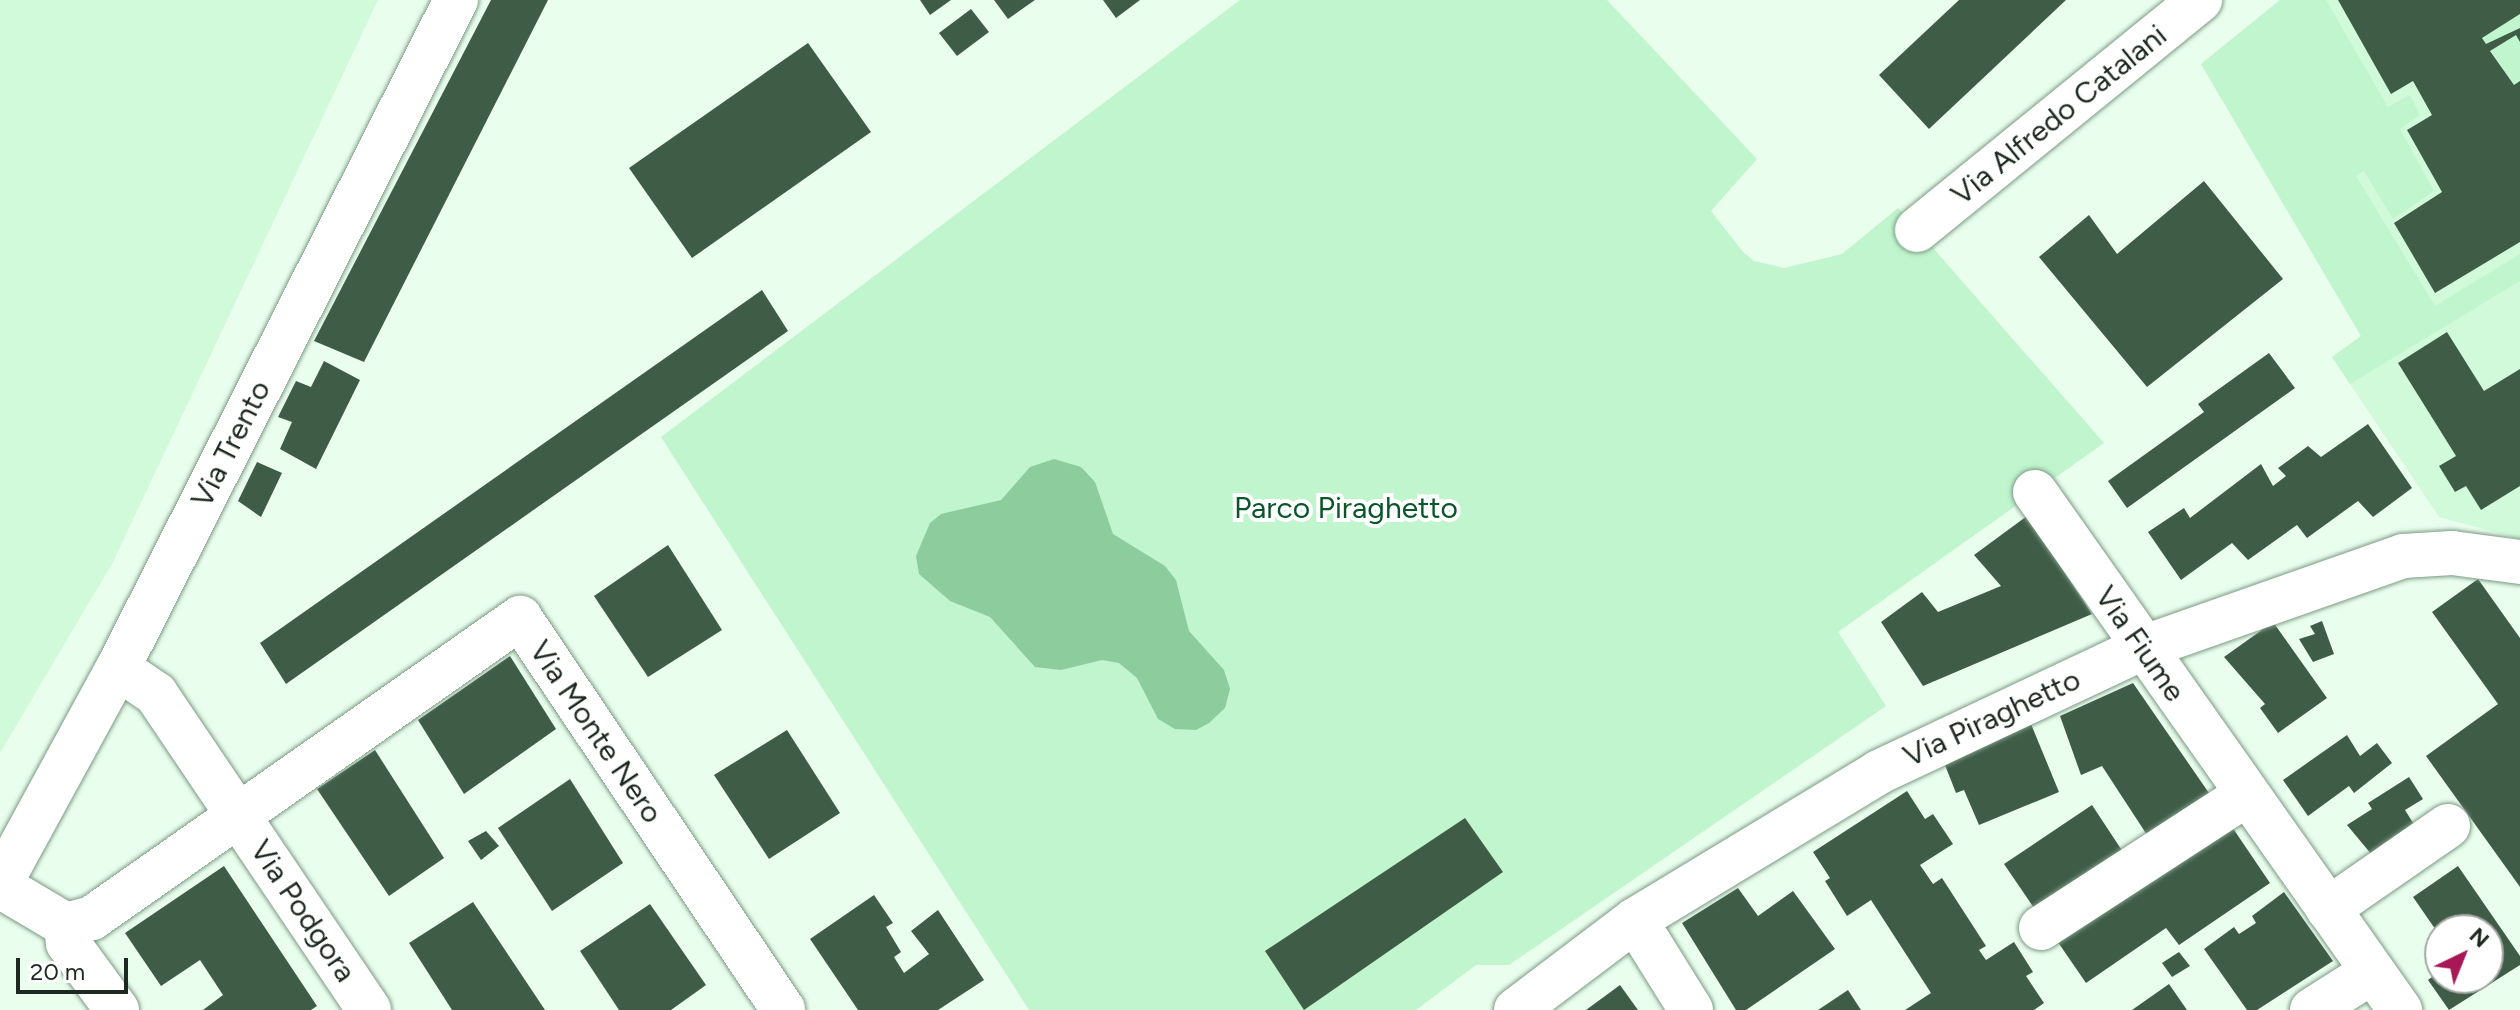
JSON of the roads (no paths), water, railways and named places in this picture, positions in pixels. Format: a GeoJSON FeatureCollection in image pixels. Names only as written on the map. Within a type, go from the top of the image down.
{"type":"FeatureCollection","features":[{"type":"Feature","properties":{"kind":"street","name":"Via Trento"},"geometry":{"type":"LineString","coordinates":[[66,925],[0,885],[118,668],[456,0]]}},
{"type":"Feature","properties":{"kind":"street","name":"Via Alfredo Catalani"},"geometry":{"type":"LineString","coordinates":[[1917,230],[2200,0]]}},
{"type":"Feature","properties":{"kind":"street","name":"Via Fiume"},"geometry":{"type":"LineString","coordinates":[[2035,492],[2400,1010]]}},
{"type":"Feature","properties":{"kind":"street","name":"Via Piraghetto"},"geometry":{"type":"LineString","coordinates":[[1516,1010],[1635,920],[1879,772],[2142,648],[2403,556],[2452,553],[2520,562]]}},
{"type":"Feature","properties":{"kind":"street","name":"Via Monte Nero"},"geometry":{"type":"LineString","coordinates":[[237,812],[520,618],[783,1010]]}},
{"type":"Feature","properties":{"kind":"street","name":"Via Podgora"},"geometry":{"type":"LineString","coordinates":[[118,668],[147,683],[369,1010]]}},
{"type":"Feature","properties":{"kind":"street"},"geometry":{"type":"LineString","coordinates":[[2041,928],[2246,795]]}},
{"type":"Feature","properties":{"kind":"street","name":"Via Podgora"},"geometry":{"type":"LineString","coordinates":[[66,925],[92,918],[237,812]]}},
{"type":"Feature","properties":{"kind":"street"},"geometry":{"type":"LineString","coordinates":[[2328,909],[2448,826]]}},
{"type":"Feature","properties":{"kind":"street"},"geometry":{"type":"LineString","coordinates":[[1635,920],[1691,1010]]}},
{"type":"Feature","properties":{"kind":"street"},"geometry":{"type":"LineString","coordinates":[[66,925],[68,943],[117,1010]]}},
{"type":"Feature","properties":{"kind":"street"},"geometry":{"type":"LineString","coordinates":[[2312,1010],[2372,972]]}},
{"type":"Feature","properties":{"kind":"park label","name":"Parco Piraghetto"},"geometry":{"type":"Point","coordinates":[1346,508]}}]}
